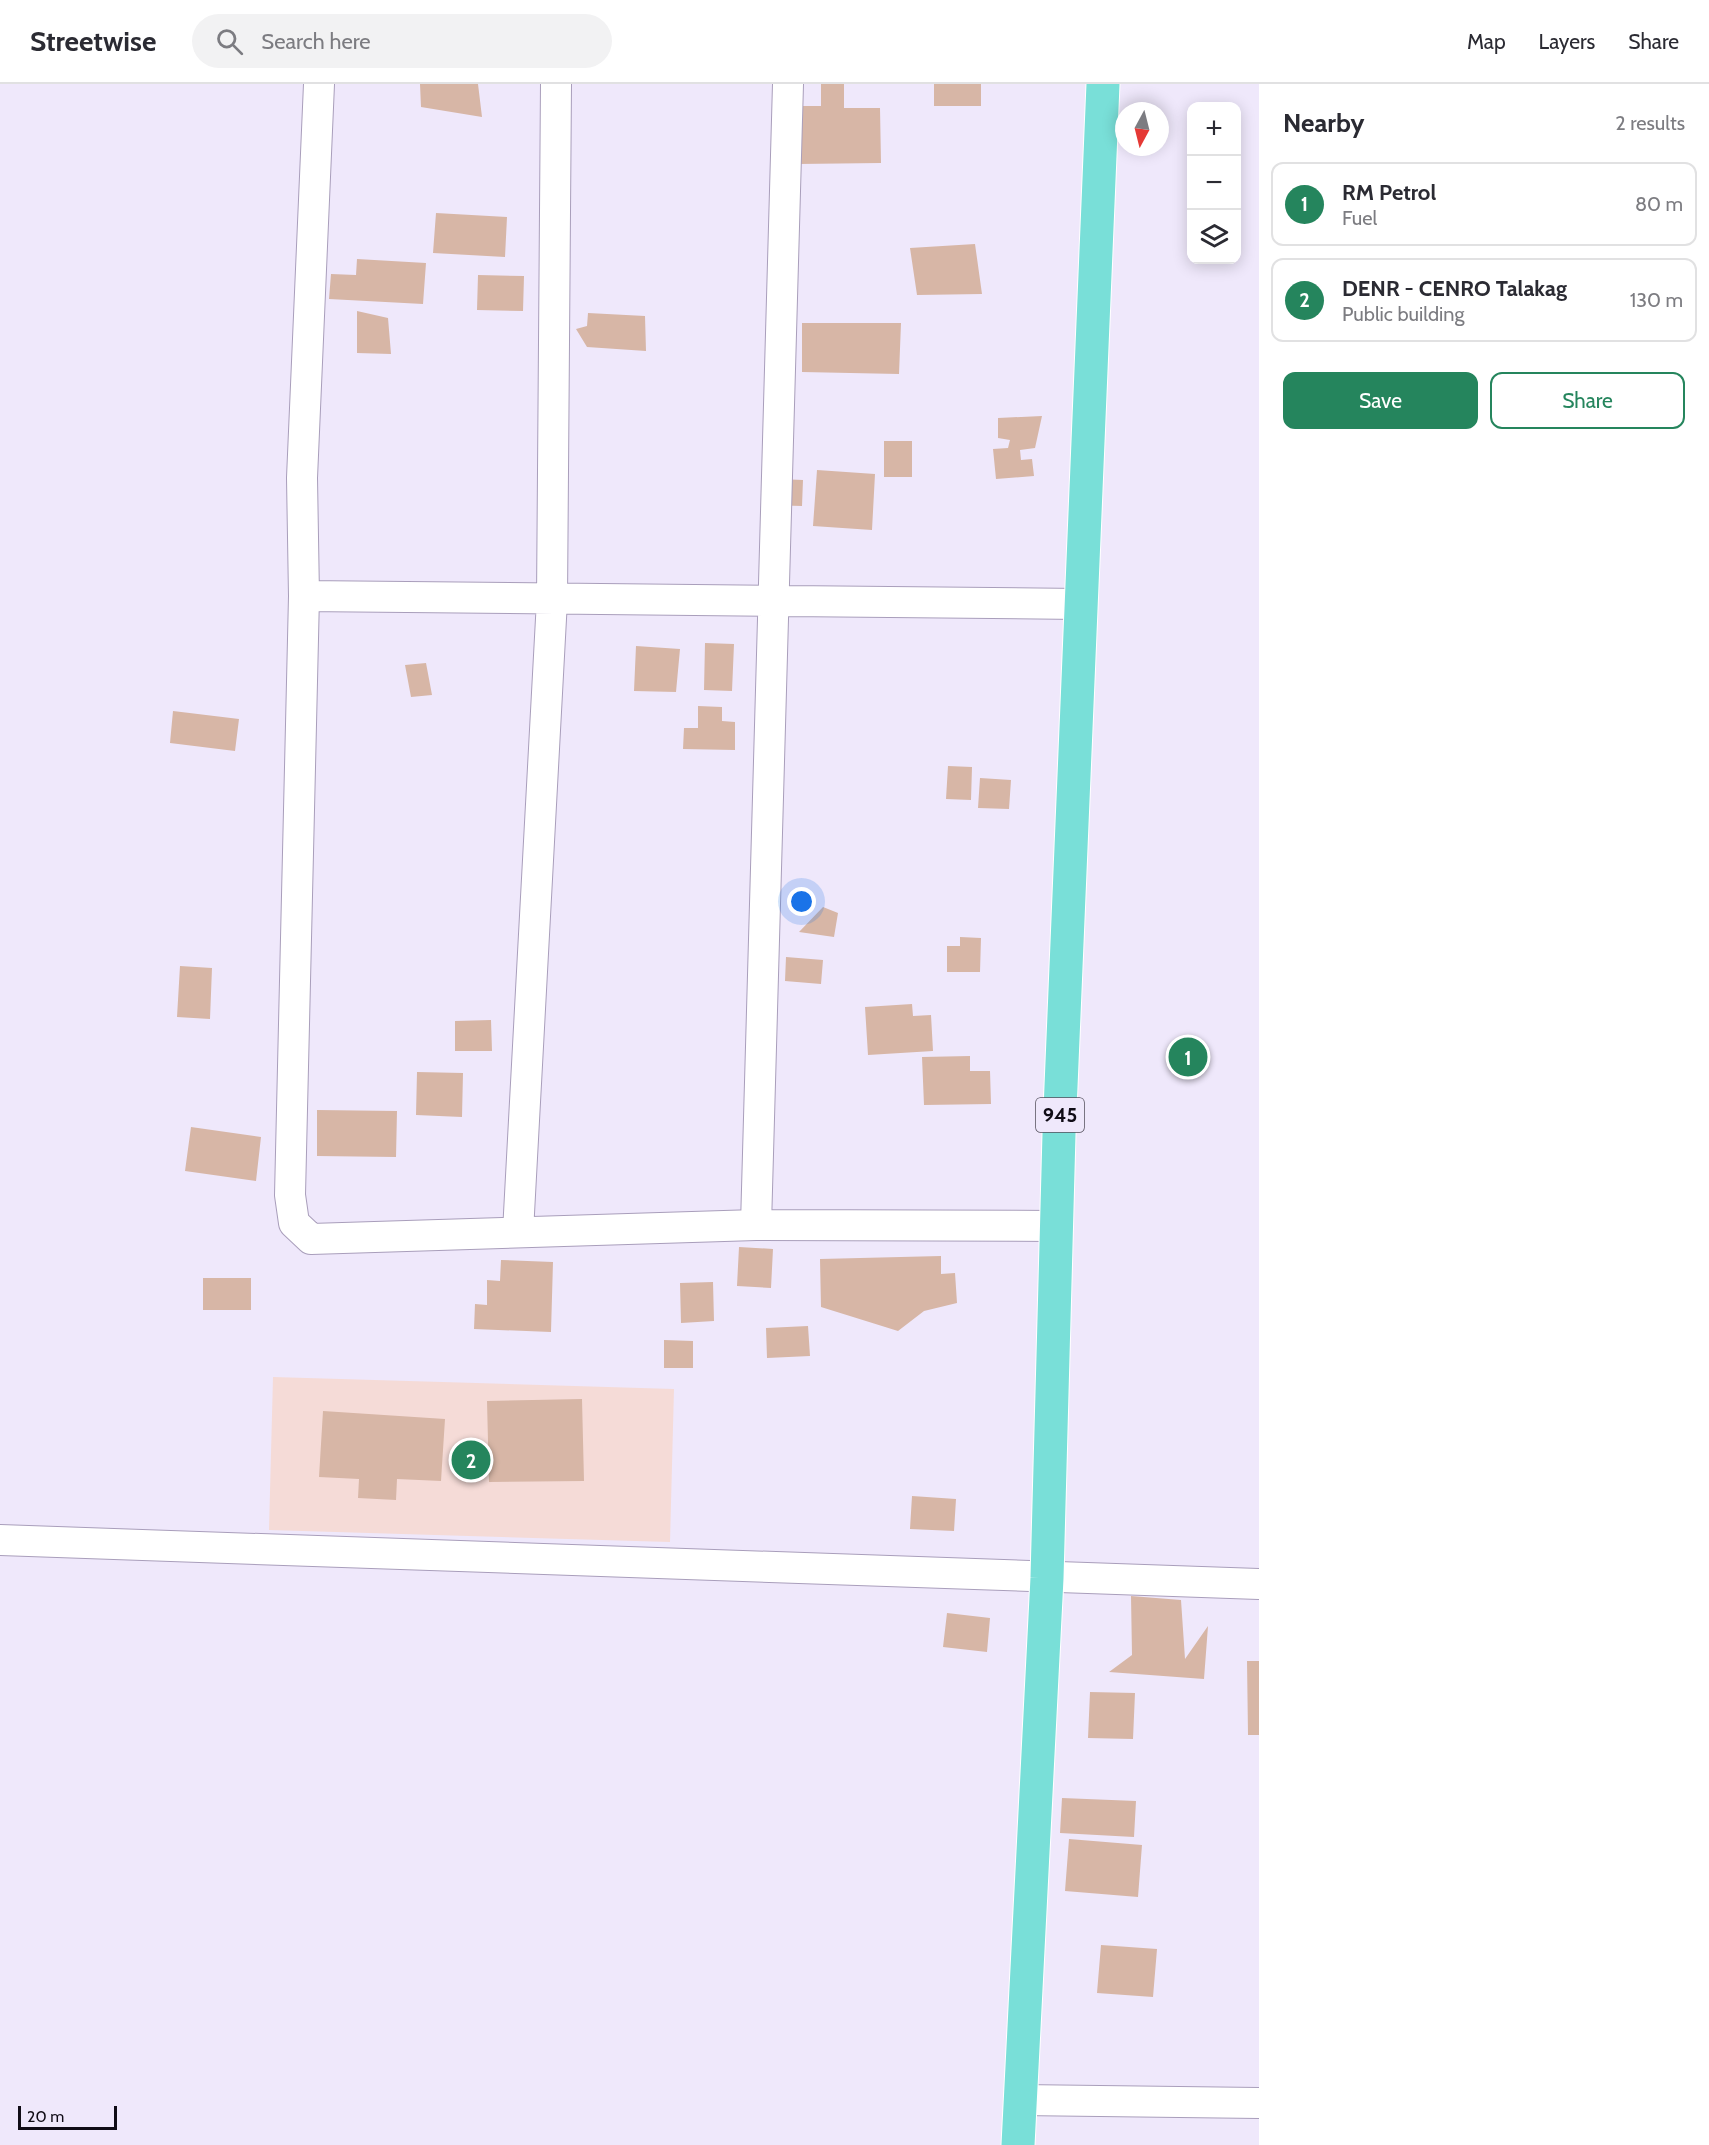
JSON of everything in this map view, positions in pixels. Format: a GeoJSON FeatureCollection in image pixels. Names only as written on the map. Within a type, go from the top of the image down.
{"type":"FeatureCollection","features":[{"type":"Feature","properties":{"kind":"main road","name":"945"},"geometry":{"type":"LineString","coordinates":[[1018,2145],[1047,1578],[1056,1226],[1103,84]]}},
{"type":"Feature","properties":{"kind":"street"},"geometry":{"type":"LineString","coordinates":[[319,84],[302,478],[304,596],[290,1196],[294,1223],[311,1239],[756,1225],[1056,1226]]}},
{"type":"Feature","properties":{"kind":"street"},"geometry":{"type":"LineString","coordinates":[[518,1232],[552,600],[556,84]]}},
{"type":"Feature","properties":{"kind":"street"},"geometry":{"type":"LineString","coordinates":[[756,1225],[788,84]]}},
{"type":"Feature","properties":{"kind":"street"},"geometry":{"type":"LineString","coordinates":[[304,596],[1080,604]]}},
{"type":"Feature","properties":{"kind":"street"},"geometry":{"type":"LineString","coordinates":[[0,1540],[1259,1584]]}},
{"type":"Feature","properties":{"kind":"street"},"geometry":{"type":"LineString","coordinates":[[1020,2100],[1259,2103]]}},
{"type":"Feature","properties":{"kind":"shaded area"},"geometry":{"type":"Polygon","coordinates":[[[273,1377],[674,1389],[670,1542],[269,1530],[273,1377]]]}},
{"type":"Feature","properties":{"kind":"building"},"geometry":{"type":"Polygon","coordinates":[[[420,84],[478,84],[482,117],[421,107],[420,84]]]}},
{"type":"Feature","properties":{"kind":"building"},"geometry":{"type":"Polygon","coordinates":[[[821,84],[844,84],[844,108],[880,108],[881,163],[798,164],[798,106],[821,106],[821,84]]]}},
{"type":"Feature","properties":{"kind":"building"},"geometry":{"type":"Polygon","coordinates":[[[934,84],[981,84],[981,106],[934,106],[934,84]]]}},
{"type":"Feature","properties":{"kind":"building"},"geometry":{"type":"Polygon","coordinates":[[[436,213],[507,217],[505,257],[433,253],[436,213]]]}},
{"type":"Feature","properties":{"kind":"building"},"geometry":{"type":"Polygon","coordinates":[[[975,244],[982,294],[917,295],[910,248],[975,244]]]}},
{"type":"Feature","properties":{"kind":"building"},"geometry":{"type":"Polygon","coordinates":[[[357,259],[426,263],[423,304],[329,299],[331,274],[356,275],[357,259]]]}},
{"type":"Feature","properties":{"kind":"building"},"geometry":{"type":"Polygon","coordinates":[[[478,275],[524,276],[523,311],[477,310],[478,275]]]}},
{"type":"Feature","properties":{"kind":"building"},"geometry":{"type":"Polygon","coordinates":[[[357,311],[388,318],[391,354],[357,353],[357,311]]]}},
{"type":"Feature","properties":{"kind":"building"},"geometry":{"type":"Polygon","coordinates":[[[588,313],[645,316],[646,351],[587,347],[576,329],[587,326],[588,313]]]}},
{"type":"Feature","properties":{"kind":"building"},"geometry":{"type":"Polygon","coordinates":[[[802,323],[901,323],[899,374],[802,372],[802,323]]]}},
{"type":"Feature","properties":{"kind":"building"},"geometry":{"type":"Polygon","coordinates":[[[1042,416],[1035,448],[1020,450],[1021,460],[1032,459],[1034,476],[996,479],[993,449],[1008,448],[1010,440],[998,438],[998,418],[1042,416]]]}},
{"type":"Feature","properties":{"kind":"building"},"geometry":{"type":"Polygon","coordinates":[[[884,441],[912,441],[912,477],[884,477],[884,441]]]}},
{"type":"Feature","properties":{"kind":"building"},"geometry":{"type":"Polygon","coordinates":[[[817,470],[875,474],[872,530],[813,526],[817,470]]]}},
{"type":"Feature","properties":{"kind":"building"},"geometry":{"type":"Polygon","coordinates":[[[779,479],[803,480],[802,506],[767,505],[779,479]]]}},
{"type":"Feature","properties":{"kind":"building"},"geometry":{"type":"Polygon","coordinates":[[[705,643],[734,644],[732,691],[704,690],[705,643]]]}},
{"type":"Feature","properties":{"kind":"building"},"geometry":{"type":"Polygon","coordinates":[[[636,646],[680,649],[676,692],[634,691],[636,646]]]}},
{"type":"Feature","properties":{"kind":"building"},"geometry":{"type":"Polygon","coordinates":[[[426,663],[432,695],[411,697],[405,665],[426,663]]]}},
{"type":"Feature","properties":{"kind":"building"},"geometry":{"type":"Polygon","coordinates":[[[698,706],[722,707],[722,721],[735,722],[735,750],[683,749],[684,728],[698,728],[698,706]]]}},
{"type":"Feature","properties":{"kind":"building"},"geometry":{"type":"Polygon","coordinates":[[[173,711],[239,719],[235,751],[170,743],[173,711]]]}},
{"type":"Feature","properties":{"kind":"building"},"geometry":{"type":"Polygon","coordinates":[[[948,766],[972,767],[971,800],[946,799],[948,766]]]}},
{"type":"Feature","properties":{"kind":"building"},"geometry":{"type":"Polygon","coordinates":[[[980,778],[1011,780],[1009,809],[978,808],[980,778]]]}},
{"type":"Feature","properties":{"kind":"building"},"geometry":{"type":"Polygon","coordinates":[[[823,907],[838,913],[834,937],[799,932],[823,907]]]}},
{"type":"Feature","properties":{"kind":"building"},"geometry":{"type":"Polygon","coordinates":[[[960,937],[981,938],[980,972],[947,972],[947,946],[960,946],[960,937]]]}},
{"type":"Feature","properties":{"kind":"building"},"geometry":{"type":"Polygon","coordinates":[[[786,957],[823,960],[821,984],[785,981],[786,957]]]}},
{"type":"Feature","properties":{"kind":"building"},"geometry":{"type":"Polygon","coordinates":[[[180,966],[212,968],[210,1019],[177,1017],[180,966]]]}},
{"type":"Feature","properties":{"kind":"building"},"geometry":{"type":"Polygon","coordinates":[[[912,1004],[913,1016],[931,1015],[933,1051],[868,1055],[865,1007],[912,1004]]]}},
{"type":"Feature","properties":{"kind":"building"},"geometry":{"type":"Polygon","coordinates":[[[491,1020],[492,1051],[455,1051],[455,1021],[491,1020]]]}},
{"type":"Feature","properties":{"kind":"building"},"geometry":{"type":"Polygon","coordinates":[[[970,1056],[970,1071],[990,1071],[991,1104],[924,1105],[922,1057],[970,1056]]]}},
{"type":"Feature","properties":{"kind":"building"},"geometry":{"type":"Polygon","coordinates":[[[417,1072],[463,1073],[462,1117],[416,1115],[417,1072]]]}},
{"type":"Feature","properties":{"kind":"building"},"geometry":{"type":"Polygon","coordinates":[[[317,1110],[397,1111],[396,1157],[317,1156],[317,1110]]]}},
{"type":"Feature","properties":{"kind":"building"},"geometry":{"type":"Polygon","coordinates":[[[191,1127],[261,1137],[256,1181],[185,1171],[191,1127]]]}},
{"type":"Feature","properties":{"kind":"building"},"geometry":{"type":"Polygon","coordinates":[[[739,1247],[773,1249],[771,1288],[737,1286],[739,1247]]]}},
{"type":"Feature","properties":{"kind":"building"},"geometry":{"type":"Polygon","coordinates":[[[941,1256],[941,1274],[955,1273],[957,1303],[924,1311],[898,1331],[821,1307],[820,1259],[941,1256]]]}},
{"type":"Feature","properties":{"kind":"building"},"geometry":{"type":"Polygon","coordinates":[[[501,1260],[553,1262],[551,1332],[474,1329],[475,1304],[487,1305],[487,1280],[500,1281],[501,1260]]]}},
{"type":"Feature","properties":{"kind":"building"},"geometry":{"type":"Polygon","coordinates":[[[203,1278],[251,1278],[251,1310],[203,1310],[203,1278]]]}},
{"type":"Feature","properties":{"kind":"building"},"geometry":{"type":"Polygon","coordinates":[[[713,1282],[714,1321],[681,1323],[680,1283],[713,1282]]]}},
{"type":"Feature","properties":{"kind":"building"},"geometry":{"type":"Polygon","coordinates":[[[808,1326],[810,1356],[767,1358],[766,1328],[808,1326]]]}},
{"type":"Feature","properties":{"kind":"building"},"geometry":{"type":"Polygon","coordinates":[[[664,1340],[693,1341],[693,1368],[664,1368],[664,1340]]]}},
{"type":"Feature","properties":{"kind":"building"},"geometry":{"type":"Polygon","coordinates":[[[582,1399],[584,1481],[489,1482],[487,1401],[582,1399]]]}},
{"type":"Feature","properties":{"kind":"building"},"geometry":{"type":"Polygon","coordinates":[[[323,1411],[445,1419],[441,1481],[397,1479],[396,1500],[358,1498],[359,1479],[319,1477],[323,1411]]]}},
{"type":"Feature","properties":{"kind":"building"},"geometry":{"type":"Polygon","coordinates":[[[912,1496],[956,1499],[954,1531],[910,1529],[912,1496]]]}},
{"type":"Feature","properties":{"kind":"building"},"geometry":{"type":"Polygon","coordinates":[[[1131,1596],[1181,1600],[1185,1659],[1208,1626],[1204,1679],[1109,1672],[1132,1655],[1131,1596]]]}},
{"type":"Feature","properties":{"kind":"building"},"geometry":{"type":"Polygon","coordinates":[[[947,1613],[990,1618],[987,1652],[943,1647],[947,1613]]]}},
{"type":"Feature","properties":{"kind":"building"},"geometry":{"type":"Polygon","coordinates":[[[1247,1661],[1259,1661],[1259,1735],[1248,1735],[1247,1661]]]}},
{"type":"Feature","properties":{"kind":"building"},"geometry":{"type":"Polygon","coordinates":[[[1090,1692],[1135,1693],[1133,1739],[1088,1738],[1090,1692]]]}},
{"type":"Feature","properties":{"kind":"building"},"geometry":{"type":"Polygon","coordinates":[[[1062,1798],[1136,1801],[1134,1837],[1060,1833],[1062,1798]]]}},
{"type":"Feature","properties":{"kind":"building"},"geometry":{"type":"Polygon","coordinates":[[[1069,1839],[1142,1845],[1138,1897],[1065,1891],[1069,1839]]]}},
{"type":"Feature","properties":{"kind":"building"},"geometry":{"type":"Polygon","coordinates":[[[1101,1945],[1157,1949],[1153,1997],[1097,1993],[1101,1945]]]}},
{"type":"Feature","properties":{"kind":"place","name":"RM Petrol"},"geometry":{"type":"Point","coordinates":[1188,1057]}},
{"type":"Feature","properties":{"kind":"place","name":"DENR - CENRO Talakag"},"geometry":{"type":"Point","coordinates":[471,1460]}}]}
